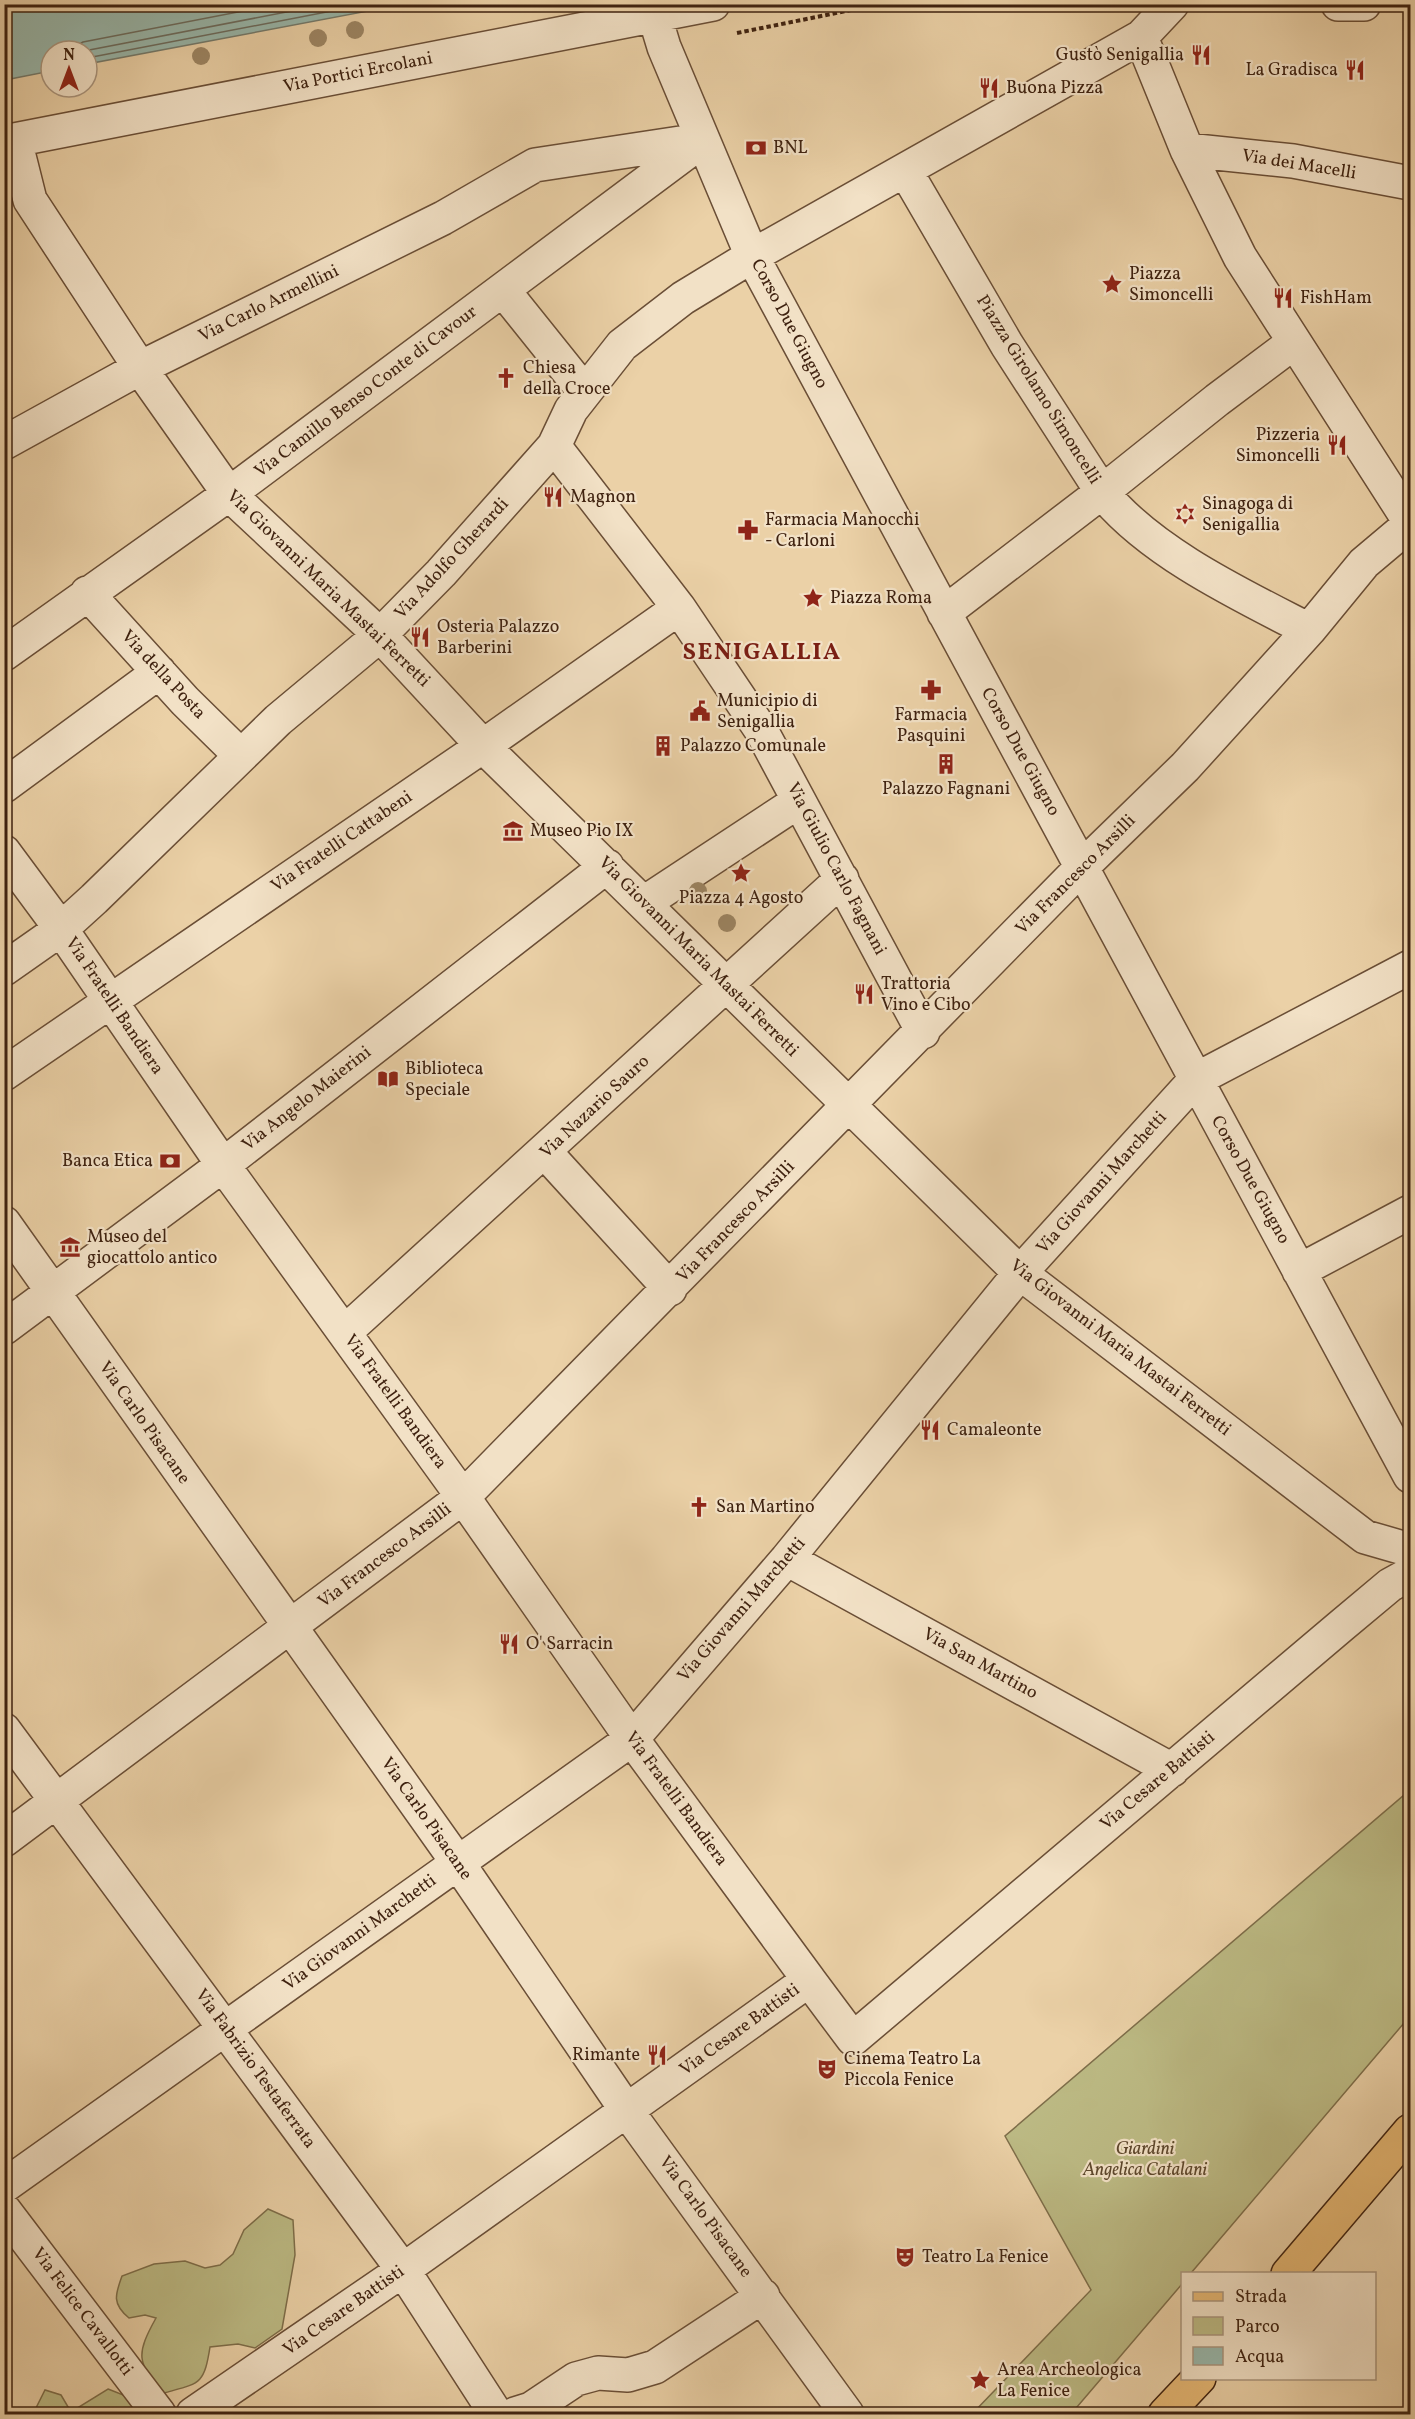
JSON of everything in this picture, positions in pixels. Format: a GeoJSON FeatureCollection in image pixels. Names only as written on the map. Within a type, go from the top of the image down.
{"type":"FeatureCollection","features":[{"type":"Feature","properties":{"kind":"main road"},"geometry":{"type":"LineString","coordinates":[[1290,2272],[1410,2131]]}},
{"type":"Feature","properties":{"kind":"main road"},"geometry":{"type":"LineString","coordinates":[[1166,2415],[1198,2380]]}},
{"type":"Feature","properties":{"kind":"street","name":"Via Portici Ercolani"},"geometry":{"type":"LineString","coordinates":[[10,141],[652,10],[713,4]]}},
{"type":"Feature","properties":{"kind":"street"},"geometry":{"type":"LineString","coordinates":[[905,170],[1141,37],[1172,4]]}},
{"type":"Feature","properties":{"kind":"street"},"geometry":{"type":"LineString","coordinates":[[1338,4],[1364,4]]}},
{"type":"Feature","properties":{"kind":"street","name":"Corso Due Giugno"},"geometry":{"type":"LineString","coordinates":[[652,10],[752,256],[1410,1476]]}},
{"type":"Feature","properties":{"kind":"street"},"geometry":{"type":"LineString","coordinates":[[1141,37],[1187,150],[1240,257],[1407,524]]}},
{"type":"Feature","properties":{"kind":"street","name":"Via Carlo Armellini"},"geometry":{"type":"LineString","coordinates":[[4,443],[140,368],[443,218],[535,165],[703,140]]}},
{"type":"Feature","properties":{"kind":"street","name":"Via Camillo Benso Conte di Cavour"},"geometry":{"type":"LineString","coordinates":[[4,654],[229,494],[703,140]]}},
{"type":"Feature","properties":{"kind":"street","name":"Via Giovanni Maria Mastai Ferretti"},"geometry":{"type":"LineString","coordinates":[[10,141],[30,200],[140,368],[229,494],[380,635],[483,746],[607,866],[848,1107],[1020,1273],[1365,1537],[1410,1550]]}},
{"type":"Feature","properties":{"kind":"street","name":"Via dei Macelli"},"geometry":{"type":"LineString","coordinates":[[1187,150],[1293,161],[1410,183]]}},
{"type":"Feature","properties":{"kind":"street","name":"Via Adolfo Gherardi"},"geometry":{"type":"LineString","coordinates":[[4,969],[61,929],[278,720],[380,635],[441,573],[554,446],[571,410],[622,345],[683,298],[752,256],[905,170]]}},
{"type":"Feature","properties":{"kind":"street","name":"Piazza Girolamo Simoncelli"},"geometry":{"type":"LineString","coordinates":[[905,170],[1007,345],[1102,492],[1293,343]]}},
{"type":"Feature","properties":{"kind":"street"},"geometry":{"type":"LineString","coordinates":[[503,290],[584,391]]}},
{"type":"Feature","properties":{"kind":"street","name":"Via Giulio Carlo Fagnani"},"geometry":{"type":"LineString","coordinates":[[554,446],[679,608],[761,730],[923,1032]]}},
{"type":"Feature","properties":{"kind":"street"},"geometry":{"type":"LineString","coordinates":[[944,613],[1102,492],[1116,511],[1199,572],[1309,630]]}},
{"type":"Feature","properties":{"kind":"street","name":"Via Francesco Arsilli"},"geometry":{"type":"LineString","coordinates":[[4,1840],[58,1802],[463,1497],[923,1032],[1083,866],[1185,767],[1309,630],[1364,563],[1407,524]]}},
{"type":"Feature","properties":{"kind":"street","name":"Via della Posta"},"geometry":{"type":"LineString","coordinates":[[87,593],[159,672],[241,756]]}},
{"type":"Feature","properties":{"kind":"street","name":"Via Fratelli Cattabeni"},"geometry":{"type":"LineString","coordinates":[[4,1074],[483,746],[679,608]]}},
{"type":"Feature","properties":{"kind":"street"},"geometry":{"type":"LineString","coordinates":[[4,786],[159,672]]}},
{"type":"Feature","properties":{"kind":"street"},"geometry":{"type":"LineString","coordinates":[[644,903],[799,801]]}},
{"type":"Feature","properties":{"kind":"street","name":"Via Fratelli Bandiera"},"geometry":{"type":"LineString","coordinates":[[4,852],[61,929],[223,1165],[463,1497],[632,1739],[809,1980]]}},
{"type":"Feature","properties":{"kind":"street","name":"Via Angelo Maierini"},"geometry":{"type":"LineString","coordinates":[[4,1328],[223,1165],[607,866]]}},
{"type":"Feature","properties":{"kind":"street","name":"Via Nazario Sauro"},"geometry":{"type":"LineString","coordinates":[[345,1332],[842,879]]}},
{"type":"Feature","properties":{"kind":"street","name":"Via Giovanni Marchetti"},"geometry":{"type":"LineString","coordinates":[[4,2186],[632,1739],[787,1558],[1020,1273],[1195,1080],[1409,970]]}},
{"type":"Feature","properties":{"kind":"street"},"geometry":{"type":"LineString","coordinates":[[545,1152],[670,1289]]}},
{"type":"Feature","properties":{"kind":"street"},"geometry":{"type":"LineString","coordinates":[[1299,1271],[1410,1212]]}},
{"type":"Feature","properties":{"kind":"street","name":"Via Carlo Pisacane"},"geometry":{"type":"LineString","coordinates":[[4,1223],[289,1629],[458,1863],[627,2111],[847,2415]]}},
{"type":"Feature","properties":{"kind":"street","name":"Via San Martino"},"geometry":{"type":"LineString","coordinates":[[787,1558],[1173,1770]]}},
{"type":"Feature","properties":{"kind":"street","name":"Via Cesare Battisti"},"geometry":{"type":"LineString","coordinates":[[193,2415],[403,2270],[809,1980],[853,2039],[1390,1585],[1410,1574]]}},
{"type":"Feature","properties":{"kind":"street","name":"Via Fabrizio Testaferrata"},"geometry":{"type":"LineString","coordinates":[[4,1730],[403,2270],[496,2415]]}},
{"type":"Feature","properties":{"kind":"street","name":"Via Felice Cavallotti"},"geometry":{"type":"LineString","coordinates":[[4,2210],[159,2415]]}},
{"type":"Feature","properties":{"kind":"street"},"geometry":{"type":"LineString","coordinates":[[515,2415],[531,2409],[576,2379],[598,2373],[628,2375],[655,2367],[763,2296]]}},
{"type":"Feature","properties":{"kind":"path"},"geometry":{"type":"LineString","coordinates":[[725,35],[881,4]]}},
{"type":"Feature","properties":{"kind":"green space","name":"Giardini Angelica Catalani"},"geometry":{"type":"Polygon","coordinates":[[[1410,1790],[1410,2016],[1192,2272],[1181,2272],[1181,2285],[1071,2414],[972,2414],[1091,2290],[1005,2136],[1410,1790]]]}},
{"type":"Feature","properties":{"kind":"green space"},"geometry":{"type":"Polygon","coordinates":[[[268,2209],[293,2220],[295,2255],[282,2329],[255,2348],[238,2344],[210,2347],[205,2369],[198,2381],[164,2393],[148,2374],[142,2358],[145,2341],[156,2318],[145,2315],[129,2318],[124,2313],[116,2299],[122,2276],[154,2264],[185,2261],[205,2268],[220,2265],[233,2254],[244,2230],[268,2209]]]}},
{"type":"Feature","properties":{"kind":"green space"},"geometry":{"type":"Polygon","coordinates":[[[108,2389],[126,2396],[140,2414],[36,2414],[36,2408],[45,2390],[61,2395],[71,2412],[108,2389]]]}},
{"type":"Feature","properties":{"kind":"water"},"geometry":{"type":"Polygon","coordinates":[[[5,4],[400,4],[99,62],[99,39],[39,39],[39,73],[5,80],[5,4]]]}},
{"type":"Feature","properties":{"kind":"place","name":"Gustò Senigallia"},"geometry":{"type":"Point","coordinates":[1201,55]}},
{"type":"Feature","properties":{"kind":"place","name":"La Gradisca"},"geometry":{"type":"Point","coordinates":[1355,70]}},
{"type":"Feature","properties":{"kind":"place","name":"Buona Pizza"},"geometry":{"type":"Point","coordinates":[989,88]}},
{"type":"Feature","properties":{"kind":"place","name":"BNL"},"geometry":{"type":"Point","coordinates":[756,148]}},
{"type":"Feature","properties":{"kind":"place","name":"Piazza Simoncelli"},"geometry":{"type":"Point","coordinates":[1112,284]}},
{"type":"Feature","properties":{"kind":"place","name":"FishHam"},"geometry":{"type":"Point","coordinates":[1283,298]}},
{"type":"Feature","properties":{"kind":"place","name":"Chiesa della Croce"},"geometry":{"type":"Point","coordinates":[506,378]}},
{"type":"Feature","properties":{"kind":"place","name":"Pizzeria Simoncelli"},"geometry":{"type":"Point","coordinates":[1337,445]}},
{"type":"Feature","properties":{"kind":"place","name":"Magnon"},"geometry":{"type":"Point","coordinates":[553,497]}},
{"type":"Feature","properties":{"kind":"place","name":"Sinagoga di Senigallia"},"geometry":{"type":"Point","coordinates":[1185,514]}},
{"type":"Feature","properties":{"kind":"place","name":"Farmacia Manocchi - Carloni"},"geometry":{"type":"Point","coordinates":[748,530]}},
{"type":"Feature","properties":{"kind":"place","name":"Piazza Roma"},"geometry":{"type":"Point","coordinates":[813,598]}},
{"type":"Feature","properties":{"kind":"place","name":"Osteria Palazzo Barberini"},"geometry":{"type":"Point","coordinates":[420,637]}},
{"type":"Feature","properties":{"kind":"place","name":"Farmacia Pasquini"},"geometry":{"type":"Point","coordinates":[931,690]}},
{"type":"Feature","properties":{"kind":"place","name":"Municipio di Senigallia"},"geometry":{"type":"Point","coordinates":[700,711]}},
{"type":"Feature","properties":{"kind":"place","name":"Palazzo Comunale"},"geometry":{"type":"Point","coordinates":[663,746]}},
{"type":"Feature","properties":{"kind":"place","name":"Palazzo Fagnani"},"geometry":{"type":"Point","coordinates":[946,764]}},
{"type":"Feature","properties":{"kind":"place","name":"Museo Pio IX"},"geometry":{"type":"Point","coordinates":[513,831]}},
{"type":"Feature","properties":{"kind":"place","name":"Piazza 4 Agosto"},"geometry":{"type":"Point","coordinates":[741,873]}},
{"type":"Feature","properties":{"kind":"place","name":"Trattoria Vino e Cibo"},"geometry":{"type":"Point","coordinates":[864,994]}},
{"type":"Feature","properties":{"kind":"place","name":"Biblioteca Speciale"},"geometry":{"type":"Point","coordinates":[388,1079]}},
{"type":"Feature","properties":{"kind":"place","name":"Banca Etica"},"geometry":{"type":"Point","coordinates":[170,1161]}},
{"type":"Feature","properties":{"kind":"place","name":"Museo del giocattolo antico"},"geometry":{"type":"Point","coordinates":[70,1247]}},
{"type":"Feature","properties":{"kind":"place","name":"Camaleonte"},"geometry":{"type":"Point","coordinates":[930,1430]}},
{"type":"Feature","properties":{"kind":"place","name":"San Martino"},"geometry":{"type":"Point","coordinates":[699,1507]}},
{"type":"Feature","properties":{"kind":"place","name":"O' Sarracin"},"geometry":{"type":"Point","coordinates":[509,1644]}},
{"type":"Feature","properties":{"kind":"place","name":"Rimante"},"geometry":{"type":"Point","coordinates":[657,2055]}},
{"type":"Feature","properties":{"kind":"place","name":"Cinema Teatro La Piccola Fenice"},"geometry":{"type":"Point","coordinates":[827,2069]}},
{"type":"Feature","properties":{"kind":"place","name":"Teatro La Fenice"},"geometry":{"type":"Point","coordinates":[905,2257]}},
{"type":"Feature","properties":{"kind":"place","name":"Area Archeologica La Fenice"},"geometry":{"type":"Point","coordinates":[980,2380]}},
{"type":"Feature","properties":{"kind":"district","name":"SENIGALLIA"},"geometry":{"type":"Point","coordinates":[762,653]}}]}
